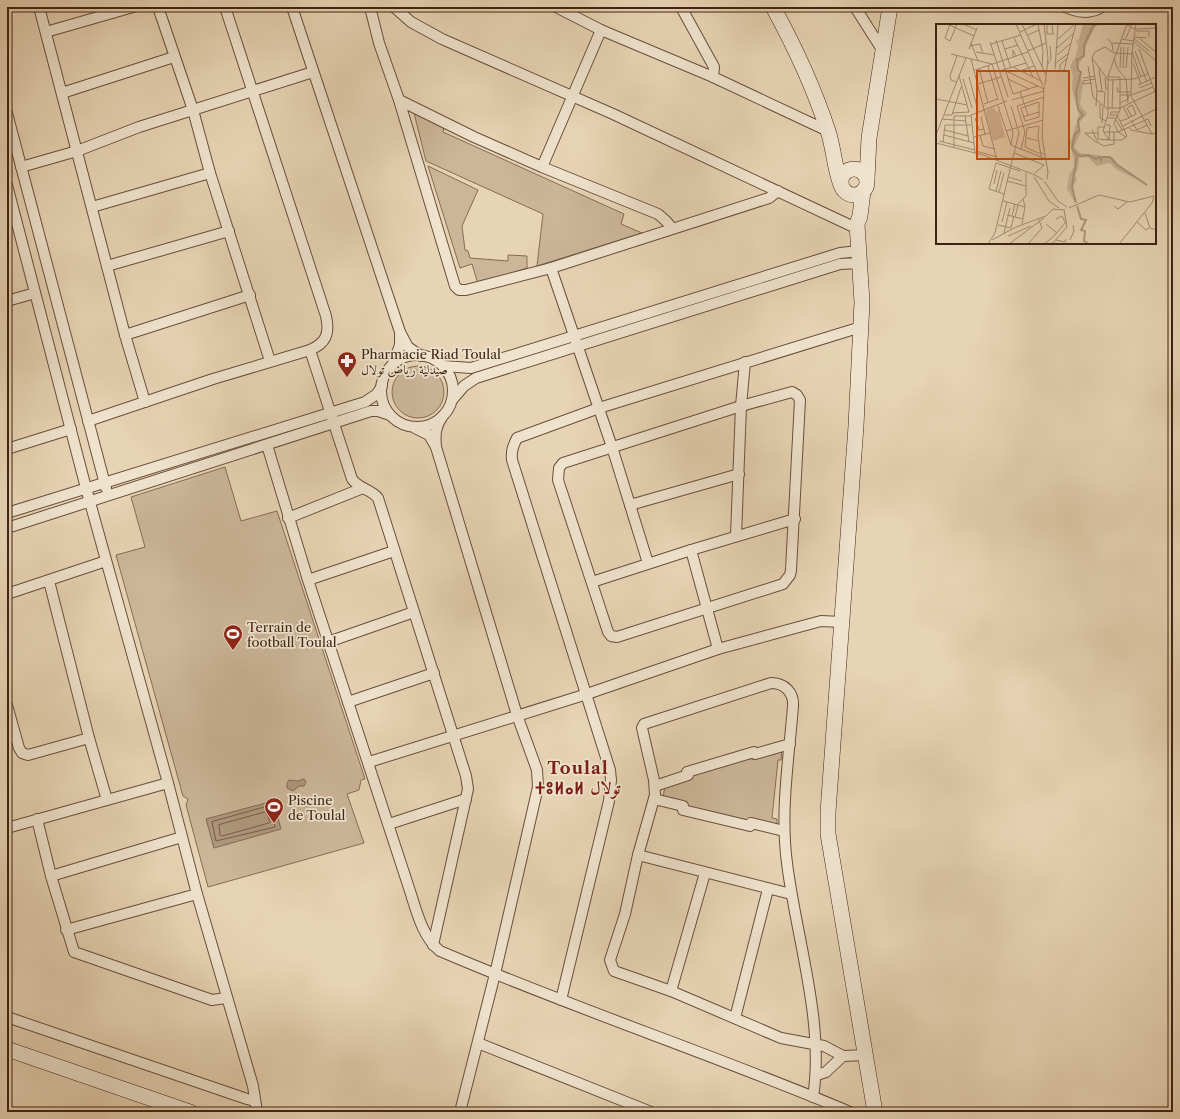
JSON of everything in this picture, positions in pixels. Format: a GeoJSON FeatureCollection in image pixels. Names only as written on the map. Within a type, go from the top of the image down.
{"type":"FeatureCollection","features":[{"type":"Feature","properties":{"kind":"street"},"geometry":{"type":"LineString","coordinates":[[40,7],[125,335],[145,402]]}},
{"type":"Feature","properties":{"kind":"street"},"geometry":{"type":"LineString","coordinates":[[46,32],[133,7]]}},
{"type":"Feature","properties":{"kind":"street"},"geometry":{"type":"LineString","coordinates":[[158,7],[193,110],[210,173],[270,362]]}},
{"type":"Feature","properties":{"kind":"street"},"geometry":{"type":"LineString","coordinates":[[88,421],[310,350],[321,345],[326,338],[328,322],[225,7]]}},
{"type":"Feature","properties":{"kind":"street"},"geometry":{"type":"LineString","coordinates":[[292,7],[400,332],[408,346],[421,356]]}},
{"type":"Feature","properties":{"kind":"street"},"geometry":{"type":"LineString","coordinates":[[370,7],[379,43],[399,100],[456,286],[460,290],[466,290],[551,268],[769,198],[778,191]]}},
{"type":"Feature","properties":{"kind":"street"},"geometry":{"type":"LineString","coordinates":[[394,7],[421,28],[857,226]]}},
{"type":"Feature","properties":{"kind":"street"},"geometry":{"type":"LineString","coordinates":[[556,7],[601,30],[713,78],[828,131]]}},
{"type":"Feature","properties":{"kind":"street"},"geometry":{"type":"LineString","coordinates":[[681,7],[714,67],[713,78]]}},
{"type":"Feature","properties":{"kind":"street"},"geometry":{"type":"LineString","coordinates":[[773,7],[805,68],[828,131],[832,146],[832,156],[853,219],[857,226]]}},
{"type":"Feature","properties":{"kind":"street"},"geometry":{"type":"LineString","coordinates":[[855,7],[883,51]]}},
{"type":"Feature","properties":{"kind":"street"},"geometry":{"type":"LineString","coordinates":[[876,1112],[828,834],[828,793],[856,426],[862,302],[857,226],[869,159],[869,138],[890,7]]}},
{"type":"Feature","properties":{"kind":"street"},"geometry":{"type":"LineString","coordinates":[[1065,7],[1077,12],[1088,13],[1102,7]]}},
{"type":"Feature","properties":{"kind":"street"},"geometry":{"type":"LineString","coordinates":[[542,168],[601,30]]}},
{"type":"Feature","properties":{"kind":"street"},"geometry":{"type":"LineString","coordinates":[[62,93],[174,57]]}},
{"type":"Feature","properties":{"kind":"street"},"geometry":{"type":"LineString","coordinates":[[21,167],[77,151],[139,127],[313,72]]}},
{"type":"Feature","properties":{"kind":"street"},"geometry":{"type":"LineString","coordinates":[[399,100],[474,137],[542,168],[658,214],[672,228]]}},
{"type":"Feature","properties":{"kind":"street"},"geometry":{"type":"LineString","coordinates":[[7,113],[108,496]]}},
{"type":"Feature","properties":{"kind":"street"},"geometry":{"type":"LineString","coordinates":[[865,185],[852,196],[843,188],[842,177],[852,169],[869,138]]}},
{"type":"Feature","properties":{"kind":"street"},"geometry":{"type":"LineString","coordinates":[[832,146],[846,165],[863,173],[865,185]]}},
{"type":"Feature","properties":{"kind":"street"},"geometry":{"type":"LineString","coordinates":[[92,207],[210,173]]}},
{"type":"Feature","properties":{"kind":"street"},"geometry":{"type":"LineString","coordinates":[[7,185],[86,488],[226,998],[241,1042],[257,1112]]}},
{"type":"Feature","properties":{"kind":"street"},"geometry":{"type":"LineString","coordinates":[[107,266],[229,231]]}},
{"type":"Feature","properties":{"kind":"street"},"geometry":{"type":"LineString","coordinates":[[443,366],[471,368],[575,341],[840,264],[859,257]]}},
{"type":"Feature","properties":{"kind":"street"},"geometry":{"type":"LineString","coordinates":[[551,268],[612,447],[648,563]]}},
{"type":"Feature","properties":{"kind":"street"},"geometry":{"type":"LineString","coordinates":[[7,301],[35,293]]}},
{"type":"Feature","properties":{"kind":"street"},"geometry":{"type":"LineString","coordinates":[[125,335],[250,296]]}},
{"type":"Feature","properties":{"kind":"street"},"geometry":{"type":"LineString","coordinates":[[561,1000],[609,801],[611,780],[610,770],[587,694],[512,460],[511,452],[517,438],[599,408],[861,327]]}},
{"type":"Feature","properties":{"kind":"street"},"geometry":{"type":"LineString","coordinates":[[7,513],[365,402],[377,394],[382,386],[385,375],[392,365],[400,345],[400,332]]}},
{"type":"Feature","properties":{"kind":"street"},"geometry":{"type":"LineString","coordinates":[[436,447],[437,427],[452,400],[464,386],[476,378],[575,341]]}},
{"type":"Feature","properties":{"kind":"street"},"geometry":{"type":"LineString","coordinates":[[310,350],[332,412],[352,479],[363,488],[374,493],[378,498],[466,776],[468,789],[433,945]]}},
{"type":"Feature","properties":{"kind":"street"},"geometry":{"type":"LineString","coordinates":[[392,365],[401,359],[411,356],[421,356],[433,359],[443,366],[452,382],[452,400]]}},
{"type":"Feature","properties":{"kind":"street"},"geometry":{"type":"LineString","coordinates":[[736,536],[741,406],[745,362]]}},
{"type":"Feature","properties":{"kind":"street"},"geometry":{"type":"LineString","coordinates":[[382,386],[383,401],[390,415]]}},
{"type":"Feature","properties":{"kind":"street"},"geometry":{"type":"LineString","coordinates":[[792,392],[797,395],[800,400],[795,519],[792,570],[790,575],[783,584],[617,637],[611,636],[608,632],[558,480],[558,473],[563,463],[741,406],[792,392]]}},
{"type":"Feature","properties":{"kind":"street"},"geometry":{"type":"LineString","coordinates":[[7,528],[371,411],[378,411],[390,415],[403,424],[429,435],[436,447],[517,715],[537,770],[538,787],[495,974],[460,1112]]}},
{"type":"Feature","properties":{"kind":"street"},"geometry":{"type":"LineString","coordinates":[[411,427],[428,426],[443,416]]}},
{"type":"Feature","properties":{"kind":"street"},"geometry":{"type":"LineString","coordinates":[[7,449],[71,429]]}},
{"type":"Feature","properties":{"kind":"street"},"geometry":{"type":"LineString","coordinates":[[267,445],[288,518],[420,920],[433,945],[440,951],[495,974],[698,1051],[850,1112]]}},
{"type":"Feature","properties":{"kind":"street"},"geometry":{"type":"LineString","coordinates":[[630,505],[739,474]]}},
{"type":"Feature","properties":{"kind":"street"},"geometry":{"type":"LineString","coordinates":[[288,518],[363,488]]}},
{"type":"Feature","properties":{"kind":"street"},"geometry":{"type":"LineString","coordinates":[[592,582],[648,563],[795,519]]}},
{"type":"Feature","properties":{"kind":"street"},"geometry":{"type":"LineString","coordinates":[[691,550],[718,649]]}},
{"type":"Feature","properties":{"kind":"street"},"geometry":{"type":"LineString","coordinates":[[308,580],[394,551]]}},
{"type":"Feature","properties":{"kind":"street"},"geometry":{"type":"LineString","coordinates":[[7,594],[106,561]]}},
{"type":"Feature","properties":{"kind":"street"},"geometry":{"type":"LineString","coordinates":[[49,581],[88,738],[107,800]]}},
{"type":"Feature","properties":{"kind":"street"},"geometry":{"type":"LineString","coordinates":[[328,642],[414,612]]}},
{"type":"Feature","properties":{"kind":"street"},"geometry":{"type":"LineString","coordinates":[[369,762],[587,694],[718,649],[821,621],[842,622]]}},
{"type":"Feature","properties":{"kind":"street"},"geometry":{"type":"LineString","coordinates":[[348,702],[434,673]]}},
{"type":"Feature","properties":{"kind":"street"},"geometry":{"type":"LineString","coordinates":[[813,1096],[817,1075],[815,1044],[804,965],[791,894],[784,831],[793,702],[792,696],[783,686],[774,683],[767,684],[642,725],[655,786],[654,799],[638,855],[625,914],[610,960],[614,971],[671,990],[781,1038],[815,1044],[824,1046],[843,1056],[866,1055]]}},
{"type":"Feature","properties":{"kind":"street"},"geometry":{"type":"LineString","coordinates":[[7,705],[19,748],[22,753],[28,755],[88,738]]}},
{"type":"Feature","properties":{"kind":"street"},"geometry":{"type":"LineString","coordinates":[[655,786],[688,775],[687,772],[754,752],[755,754],[790,744]]}},
{"type":"Feature","properties":{"kind":"street"},"geometry":{"type":"LineString","coordinates":[[7,828],[168,783]]}},
{"type":"Feature","properties":{"kind":"street"},"geometry":{"type":"LineString","coordinates":[[389,824],[466,799]]}},
{"type":"Feature","properties":{"kind":"street"},"geometry":{"type":"LineString","coordinates":[[654,799],[683,806],[683,810],[750,826],[751,823],[784,831]]}},
{"type":"Feature","properties":{"kind":"street"},"geometry":{"type":"LineString","coordinates":[[38,819],[51,876],[71,948],[77,954],[212,1000],[226,998]]}},
{"type":"Feature","properties":{"kind":"street"},"geometry":{"type":"LineString","coordinates":[[51,876],[182,838]]}},
{"type":"Feature","properties":{"kind":"street"},"geometry":{"type":"LineString","coordinates":[[638,855],[791,894]]}},
{"type":"Feature","properties":{"kind":"street"},"geometry":{"type":"LineString","coordinates":[[671,990],[705,873]]}},
{"type":"Feature","properties":{"kind":"street"},"geometry":{"type":"LineString","coordinates":[[735,1018],[768,889]]}},
{"type":"Feature","properties":{"kind":"street"},"geometry":{"type":"LineString","coordinates":[[66,930],[197,894]]}},
{"type":"Feature","properties":{"kind":"street"},"geometry":{"type":"LineString","coordinates":[[7,1017],[239,1097],[255,1101]]}},
{"type":"Feature","properties":{"kind":"street"},"geometry":{"type":"LineString","coordinates":[[478,1043],[651,1112]]}},
{"type":"Feature","properties":{"kind":"street"},"geometry":{"type":"LineString","coordinates":[[7,1049],[190,1112]]}},
{"type":"Feature","properties":{"kind":"street"},"geometry":{"type":"LineString","coordinates":[[817,1075],[826,1072],[843,1056]]}},
{"type":"Feature","properties":{"kind":"shaded area"},"geometry":{"type":"Polygon","coordinates":[[[414,113],[444,127],[443,132],[624,214],[621,224],[642,233],[537,266],[543,214],[426,161],[414,113]]]}},
{"type":"Feature","properties":{"kind":"shaded area"},"geometry":{"type":"Polygon","coordinates":[[[428,166],[478,190],[462,226],[465,250],[468,251],[470,258],[508,261],[508,255],[527,256],[527,268],[478,284],[472,264],[460,268],[428,166]]]}},
{"type":"Feature","properties":{"kind":"shaded area"},"geometry":{"type":"Polygon","coordinates":[[[413,366],[423,366],[437,373],[444,387],[444,397],[437,411],[423,418],[413,418],[403,414],[396,407],[392,397],[392,387],[396,377],[403,370],[413,366]]]}},
{"type":"Feature","properties":{"kind":"shaded area","name":"Terrain de football Toulal"},"geometry":{"type":"Polygon","coordinates":[[[225,467],[241,521],[277,511],[365,779],[361,780],[359,790],[347,794],[364,843],[208,887],[186,805],[188,799],[183,796],[116,555],[145,547],[131,497],[225,467]]]}},
{"type":"Feature","properties":{"kind":"shaded area"},"geometry":{"type":"Polygon","coordinates":[[[782,749],[781,760],[778,760],[772,818],[777,819],[777,826],[719,816],[663,798],[665,786],[690,774],[782,749]]]}},
{"type":"Feature","properties":{"kind":"water"},"geometry":{"type":"Polygon","coordinates":[[[304,779],[306,782],[304,786],[299,786],[293,791],[287,788],[287,783],[289,780],[298,781],[304,779]]]}},
{"type":"Feature","properties":{"kind":"water"},"geometry":{"type":"Polygon","coordinates":[[[273,801],[281,829],[214,848],[206,819],[273,801]]]}},
{"type":"Feature","properties":{"kind":"place","name":"Pharmacie Riad Toulal صيدلية رياض تولال"},"geometry":{"type":"Point","coordinates":[347,378]}},
{"type":"Feature","properties":{"kind":"place","name":"Terrain de football Toulal"},"geometry":{"type":"Point","coordinates":[233,651]}},
{"type":"Feature","properties":{"kind":"place","name":"Piscine de Toulal"},"geometry":{"type":"Point","coordinates":[274,824]}},
{"type":"Feature","properties":{"kind":"district","name":"Toulal ⵜⵓⵍⴰⵍ تولال"},"geometry":{"type":"Point","coordinates":[578,778]}}]}
